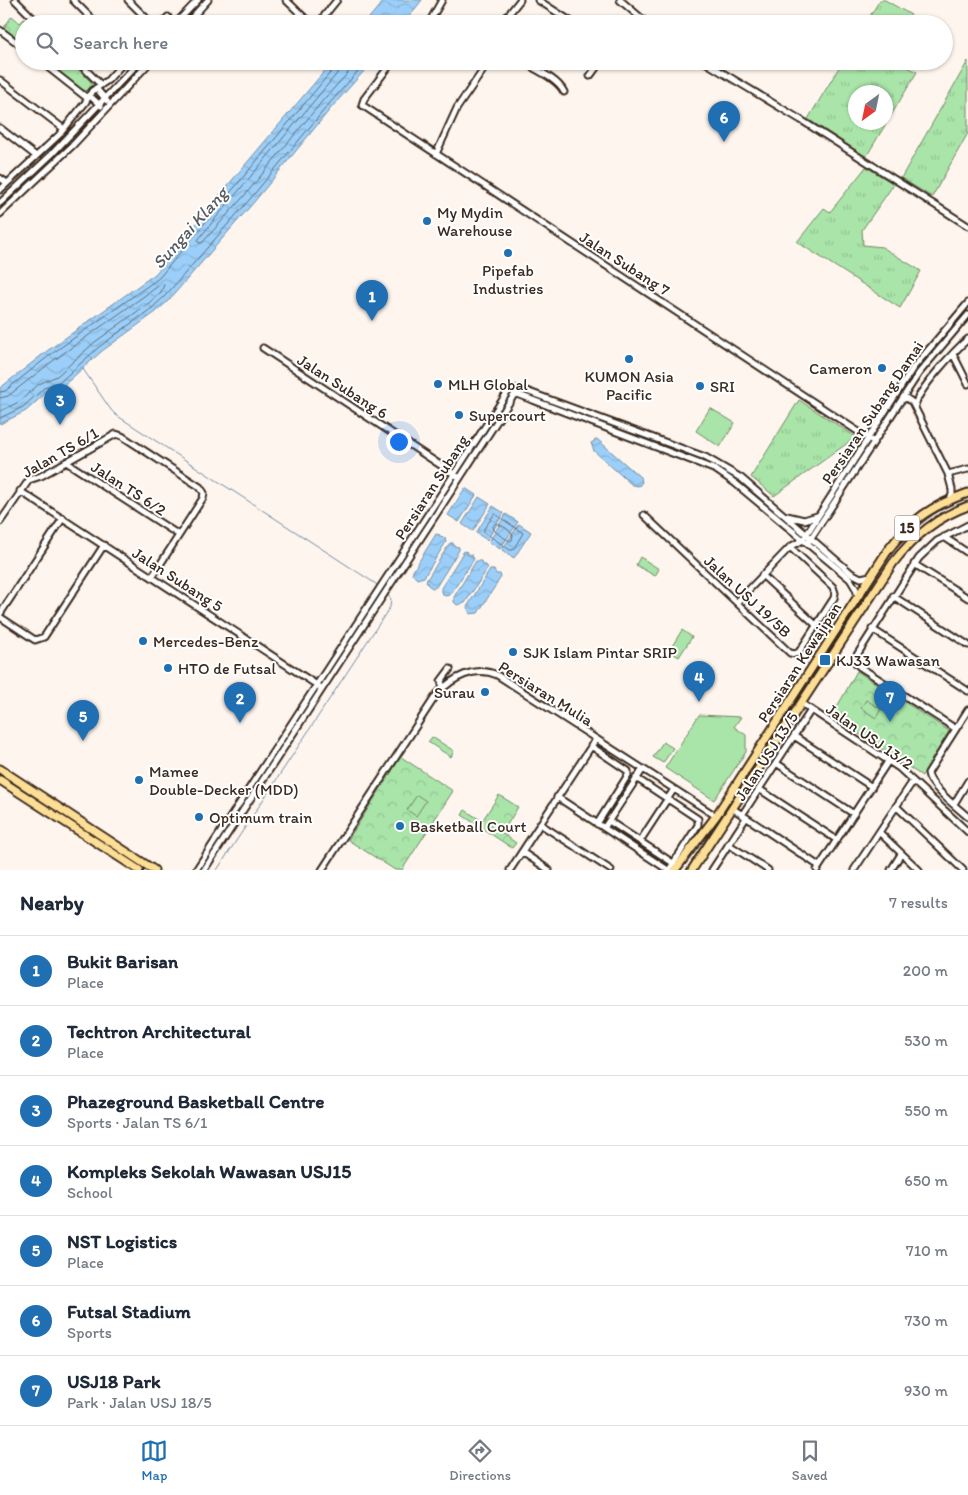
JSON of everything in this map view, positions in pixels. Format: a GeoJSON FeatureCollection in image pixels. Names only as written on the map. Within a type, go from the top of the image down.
{"type":"FeatureCollection","features":[{"type":"Feature","properties":{"kind":"main road","name":"Persiaran Kewajipan"},"geometry":{"type":"LineString","coordinates":[[675,868],[716,816],[888,550],[907,527],[932,508],[968,493]]}},
{"type":"Feature","properties":{"kind":"main road","name":"Persiaran Kewajipan"},"geometry":{"type":"LineString","coordinates":[[692,870],[893,563],[914,539],[940,518],[968,506]]}},
{"type":"Feature","properties":{"kind":"main road"},"geometry":{"type":"LineString","coordinates":[[0,769],[154,870]]}},
{"type":"Feature","properties":{"kind":"main road"},"geometry":{"type":"LineString","coordinates":[[0,780],[139,870]]}},
{"type":"Feature","properties":{"kind":"street"},"geometry":{"type":"LineString","coordinates":[[15,0],[30,15]]}},
{"type":"Feature","properties":{"kind":"street"},"geometry":{"type":"LineString","coordinates":[[73,0],[87,15]]}},
{"type":"Feature","properties":{"kind":"street"},"geometry":{"type":"LineString","coordinates":[[128,0],[143,15]]}},
{"type":"Feature","properties":{"kind":"street"},"geometry":{"type":"LineString","coordinates":[[184,15],[198,0]]}},
{"type":"Feature","properties":{"kind":"street"},"geometry":{"type":"LineString","coordinates":[[194,15],[208,0]]}},
{"type":"Feature","properties":{"kind":"street"},"geometry":{"type":"LineString","coordinates":[[286,0],[302,15]]}},
{"type":"Feature","properties":{"kind":"street"},"geometry":{"type":"LineString","coordinates":[[325,15],[337,0]]}},
{"type":"Feature","properties":{"kind":"street"},"geometry":{"type":"LineString","coordinates":[[432,15],[442,0]]}},
{"type":"Feature","properties":{"kind":"street"},"geometry":{"type":"LineString","coordinates":[[509,15],[520,0]]}},
{"type":"Feature","properties":{"kind":"street"},"geometry":{"type":"LineString","coordinates":[[538,0],[561,15]]}},
{"type":"Feature","properties":{"kind":"street"},"geometry":{"type":"LineString","coordinates":[[620,0],[638,15]]}},
{"type":"Feature","properties":{"kind":"street"},"geometry":{"type":"LineString","coordinates":[[0,30],[15,41]]}},
{"type":"Feature","properties":{"kind":"street"},"geometry":{"type":"LineString","coordinates":[[56,70],[103,97],[110,104]]}},
{"type":"Feature","properties":{"kind":"street"},"geometry":{"type":"LineString","coordinates":[[82,70],[98,102],[106,109]]}},
{"type":"Feature","properties":{"kind":"street"},"geometry":{"type":"LineString","coordinates":[[0,190],[64,129],[93,91],[115,70]]}},
{"type":"Feature","properties":{"kind":"street"},"geometry":{"type":"LineString","coordinates":[[0,203],[51,156],[98,102],[131,70]]}},
{"type":"Feature","properties":{"kind":"street"},"geometry":{"type":"LineString","coordinates":[[0,214],[72,146],[142,70]]}},
{"type":"Feature","properties":{"kind":"street","name":"Jalan Subang 7"},"geometry":{"type":"LineString","coordinates":[[386,70],[364,99],[362,105],[874,442]]}},
{"type":"Feature","properties":{"kind":"street"},"geometry":{"type":"LineString","coordinates":[[436,154],[457,108],[483,70]]}},
{"type":"Feature","properties":{"kind":"street"},"geometry":{"type":"LineString","coordinates":[[536,70],[561,86],[564,92]]}},
{"type":"Feature","properties":{"kind":"street"},"geometry":{"type":"LineString","coordinates":[[590,76],[594,70]]}},
{"type":"Feature","properties":{"kind":"street"},"geometry":{"type":"LineString","coordinates":[[718,70],[801,120],[968,226]]}},
{"type":"Feature","properties":{"kind":"street"},"geometry":{"type":"LineString","coordinates":[[0,80],[64,129]]}},
{"type":"Feature","properties":{"kind":"street"},"geometry":{"type":"LineString","coordinates":[[0,128],[36,156]]}},
{"type":"Feature","properties":{"kind":"street"},"geometry":{"type":"LineString","coordinates":[[0,178],[7,183]]}},
{"type":"Feature","properties":{"kind":"street","name":"Persiaran Subang Damai"},"geometry":{"type":"LineString","coordinates":[[807,539],[819,514],[913,368],[968,303]]}},
{"type":"Feature","properties":{"kind":"street","name":"Persiaran Subang Damai"},"geometry":{"type":"LineString","coordinates":[[807,539],[821,522],[919,373],[968,314]]}},
{"type":"Feature","properties":{"kind":"street"},"geometry":{"type":"LineString","coordinates":[[915,407],[917,398],[953,354],[968,339]]}},
{"type":"Feature","properties":{"kind":"street","name":"Jalan Subang 6"},"geometry":{"type":"LineString","coordinates":[[262,348],[457,476]]}},
{"type":"Feature","properties":{"kind":"street"},"geometry":{"type":"LineString","coordinates":[[953,354],[968,384]]}},
{"type":"Feature","properties":{"kind":"street","name":"Persiaran Subang"},"geometry":{"type":"LineString","coordinates":[[196,870],[317,685],[379,597],[392,583],[507,394],[512,389],[521,389],[695,454],[741,478],[782,514],[853,583],[858,597]]}},
{"type":"Feature","properties":{"kind":"street","name":"Persiaran Subang"},"geometry":{"type":"LineString","coordinates":[[204,870],[322,689],[379,597],[386,580],[512,397],[518,394],[716,470],[736,482],[858,577],[870,576]]}},
{"type":"Feature","properties":{"kind":"street"},"geometry":{"type":"LineString","coordinates":[[900,403],[904,399],[910,399],[915,407],[948,474],[952,489],[952,495],[949,500]]}},
{"type":"Feature","properties":{"kind":"street","name":"Jalan TS 6/1"},"geometry":{"type":"LineString","coordinates":[[0,522],[29,480],[116,434],[130,441],[200,487],[204,493],[203,498],[152,577]]}},
{"type":"Feature","properties":{"kind":"street"},"geometry":{"type":"LineString","coordinates":[[693,461],[695,454]]}},
{"type":"Feature","properties":{"kind":"street","name":"Jalan TS 6/2"},"geometry":{"type":"LineString","coordinates":[[66,462],[179,535]]}},
{"type":"Feature","properties":{"kind":"street"},"geometry":{"type":"LineString","coordinates":[[948,474],[968,469]]}},
{"type":"Feature","properties":{"kind":"street","name":"Jalan Subang 5"},"geometry":{"type":"LineString","coordinates":[[20,491],[322,689]]}},
{"type":"Feature","properties":{"kind":"street"},"geometry":{"type":"LineString","coordinates":[[782,514],[804,520],[819,514]]}},
{"type":"Feature","properties":{"kind":"street","name":"Jalan USJ 19/5B"},"geometry":{"type":"LineString","coordinates":[[644,515],[793,654],[799,652],[816,625]]}},
{"type":"Feature","properties":{"kind":"street"},"geometry":{"type":"LineString","coordinates":[[63,518],[0,615],[35,640],[44,637],[104,545]]}},
{"type":"Feature","properties":{"kind":"street"},"geometry":{"type":"LineString","coordinates":[[821,522],[817,537],[824,550]]}},
{"type":"Feature","properties":{"kind":"street"},"geometry":{"type":"LineString","coordinates":[[956,729],[860,667],[855,661],[856,655],[914,564],[928,548],[944,537],[968,525]]}},
{"type":"Feature","properties":{"kind":"street"},"geometry":{"type":"LineString","coordinates":[[944,537],[968,553]]}},
{"type":"Feature","properties":{"kind":"street"},"geometry":{"type":"LineString","coordinates":[[736,602],[790,547],[807,539]]}},
{"type":"Feature","properties":{"kind":"street"},"geometry":{"type":"LineString","coordinates":[[762,575],[816,625],[834,598],[833,587],[790,547]]}},
{"type":"Feature","properties":{"kind":"street"},"geometry":{"type":"LineString","coordinates":[[914,564],[968,598]]}},
{"type":"Feature","properties":{"kind":"street"},"geometry":{"type":"LineString","coordinates":[[894,596],[968,645]]}},
{"type":"Feature","properties":{"kind":"street"},"geometry":{"type":"LineString","coordinates":[[872,630],[968,691]]}},
{"type":"Feature","properties":{"kind":"street"},"geometry":{"type":"LineString","coordinates":[[443,688],[441,681],[450,669]]}},
{"type":"Feature","properties":{"kind":"street","name":"Persiaran Mulia"},"geometry":{"type":"LineString","coordinates":[[322,870],[424,713],[443,688],[454,679],[479,671],[491,672],[716,816]]}},
{"type":"Feature","properties":{"kind":"street","name":"Jalan USJ 13/2"},"geometry":{"type":"LineString","coordinates":[[801,703],[889,760],[968,832]]}},
{"type":"Feature","properties":{"kind":"street","name":"Jalan USJ 13/5"},"geometry":{"type":"LineString","coordinates":[[712,870],[759,789],[811,710]]}},
{"type":"Feature","properties":{"kind":"street"},"geometry":{"type":"LineString","coordinates":[[968,710],[928,773],[932,784],[968,817]]}},
{"type":"Feature","properties":{"kind":"street"},"geometry":{"type":"LineString","coordinates":[[794,736],[872,787]]}},
{"type":"Feature","properties":{"kind":"street"},"geometry":{"type":"LineString","coordinates":[[510,870],[596,739]]}},
{"type":"Feature","properties":{"kind":"street"},"geometry":{"type":"LineString","coordinates":[[591,746],[628,771],[628,775],[597,824]]}},
{"type":"Feature","properties":{"kind":"street"},"geometry":{"type":"LineString","coordinates":[[732,808],[818,868],[889,760]]}},
{"type":"Feature","properties":{"kind":"street"},"geometry":{"type":"LineString","coordinates":[[776,763],[854,814]]}},
{"type":"Feature","properties":{"kind":"street"},"geometry":{"type":"LineString","coordinates":[[604,828],[643,769]]}},
{"type":"Feature","properties":{"kind":"street"},"geometry":{"type":"LineString","coordinates":[[557,798],[668,870],[675,868],[698,825],[698,819],[636,778]]}},
{"type":"Feature","properties":{"kind":"street"},"geometry":{"type":"LineString","coordinates":[[854,870],[912,780]]}},
{"type":"Feature","properties":{"kind":"street"},"geometry":{"type":"LineString","coordinates":[[954,804],[968,781]]}},
{"type":"Feature","properties":{"kind":"street"},"geometry":{"type":"LineString","coordinates":[[640,841],[674,789]]}},
{"type":"Feature","properties":{"kind":"street"},"geometry":{"type":"LineString","coordinates":[[759,789],[837,840]]}},
{"type":"Feature","properties":{"kind":"street"},"geometry":{"type":"LineString","coordinates":[[896,806],[963,870]]}},
{"type":"Feature","properties":{"kind":"street"},"geometry":{"type":"LineString","coordinates":[[609,821],[640,841],[675,868]]}},
{"type":"Feature","properties":{"kind":"street"},"geometry":{"type":"LineString","coordinates":[[540,824],[611,870]]}},
{"type":"Feature","properties":{"kind":"street"},"geometry":{"type":"LineString","coordinates":[[879,832],[919,870]]}},
{"type":"Feature","properties":{"kind":"street"},"geometry":{"type":"LineString","coordinates":[[728,844],[768,870]]}},
{"type":"Feature","properties":{"kind":"street"},"geometry":{"type":"LineString","coordinates":[[522,852],[549,870]]}},
{"type":"Feature","properties":{"kind":"street"},"geometry":{"type":"LineString","coordinates":[[892,870],[901,854]]}},
{"type":"Feature","properties":{"kind":"green space"},"geometry":{"type":"Polygon","coordinates":[[[880,0],[885,0],[911,15],[871,15],[880,0]]]}},
{"type":"Feature","properties":{"kind":"green space"},"geometry":{"type":"Polygon","coordinates":[[[12,16],[15,19],[15,39],[3,29],[12,16]]]}},
{"type":"Feature","properties":{"kind":"green space"},"geometry":{"type":"Polygon","coordinates":[[[968,61],[968,133],[932,197],[901,178],[968,61]]]}},
{"type":"Feature","properties":{"kind":"green space"},"geometry":{"type":"Polygon","coordinates":[[[55,70],[79,70],[94,85],[90,91],[82,90],[55,70]]]}},
{"type":"Feature","properties":{"kind":"green space"},"geometry":{"type":"Polygon","coordinates":[[[838,70],[913,70],[917,72],[893,112],[893,85],[848,85],[848,130],[882,130],[866,157],[808,119],[838,70]]]}},
{"type":"Feature","properties":{"kind":"green space"},"geometry":{"type":"Polygon","coordinates":[[[866,167],[894,184],[862,230],[863,245],[882,247],[921,271],[900,308],[797,242],[824,208],[830,212],[866,167]]]}},
{"type":"Feature","properties":{"kind":"green space"},"geometry":{"type":"Polygon","coordinates":[[[799,400],[856,437],[774,496],[751,477],[799,400]]]}},
{"type":"Feature","properties":{"kind":"green space"},"geometry":{"type":"Polygon","coordinates":[[[710,408],[735,423],[720,447],[696,431],[710,408]]]}},
{"type":"Feature","properties":{"kind":"green space"},"geometry":{"type":"Polygon","coordinates":[[[640,557],[659,569],[655,576],[636,565],[640,557]]]}},
{"type":"Feature","properties":{"kind":"green space"},"geometry":{"type":"Polygon","coordinates":[[[682,630],[692,637],[679,657],[669,651],[682,630]]]}},
{"type":"Feature","properties":{"kind":"green space"},"geometry":{"type":"Polygon","coordinates":[[[857,671],[949,731],[922,776],[832,716],[857,671]]]}},
{"type":"Feature","properties":{"kind":"green space"},"geometry":{"type":"Polygon","coordinates":[[[866,700],[881,709],[876,718],[861,708],[866,700]]]}},
{"type":"Feature","properties":{"kind":"green space"},"geometry":{"type":"Polygon","coordinates":[[[699,715],[741,717],[734,727],[746,735],[746,752],[714,800],[665,768],[699,715]]]}},
{"type":"Feature","properties":{"kind":"green space"},"geometry":{"type":"Polygon","coordinates":[[[432,737],[454,751],[451,757],[428,742],[432,737]]]}},
{"type":"Feature","properties":{"kind":"green space"},"geometry":{"type":"Polygon","coordinates":[[[663,742],[673,748],[663,763],[653,757],[663,742]]]}},
{"type":"Feature","properties":{"kind":"green space"},"geometry":{"type":"Polygon","coordinates":[[[401,757],[453,791],[402,870],[395,870],[348,840],[401,757]]]}},
{"type":"Feature","properties":{"kind":"green space"},"geometry":{"type":"Polygon","coordinates":[[[417,795],[426,801],[416,816],[407,810],[417,795]]]}},
{"type":"Feature","properties":{"kind":"green space"},"geometry":{"type":"Polygon","coordinates":[[[499,795],[518,807],[502,833],[516,843],[512,848],[462,815],[465,810],[482,821],[499,795]]]}},
{"type":"Feature","properties":{"kind":"water"},"geometry":{"type":"Polygon","coordinates":[[[384,0],[422,0],[410,15],[372,15],[384,0]]]}},
{"type":"Feature","properties":{"kind":"water"},"geometry":{"type":"Polygon","coordinates":[[[325,70],[365,70],[169,300],[156,312],[102,351],[63,386],[48,391],[26,411],[0,424],[0,388],[47,351],[155,274],[325,70]]]}},
{"type":"Feature","properties":{"kind":"water"},"geometry":{"type":"Polygon","coordinates":[[[597,439],[641,478],[642,482],[639,486],[632,485],[594,451],[591,443],[597,439]]]}},
{"type":"Feature","properties":{"kind":"water"},"geometry":{"type":"Polygon","coordinates":[[[465,488],[476,495],[459,522],[448,515],[465,488]]]}},
{"type":"Feature","properties":{"kind":"water"},"geometry":{"type":"Polygon","coordinates":[[[479,497],[490,504],[473,531],[462,524],[479,497]]]}},
{"type":"Feature","properties":{"kind":"water"},"geometry":{"type":"Polygon","coordinates":[[[493,506],[504,513],[487,540],[476,533],[493,506]]]}},
{"type":"Feature","properties":{"kind":"water"},"geometry":{"type":"Polygon","coordinates":[[[506,514],[518,522],[500,549],[489,542],[506,514]]]}},
{"type":"Feature","properties":{"kind":"water"},"geometry":{"type":"Polygon","coordinates":[[[519,524],[531,532],[514,558],[502,550],[519,524]]]}},
{"type":"Feature","properties":{"kind":"water"},"geometry":{"type":"Polygon","coordinates":[[[436,534],[445,538],[446,542],[424,577],[417,579],[412,574],[413,571],[436,534]]]}},
{"type":"Feature","properties":{"kind":"water"},"geometry":{"type":"Polygon","coordinates":[[[450,543],[459,547],[459,550],[436,587],[432,588],[426,581],[450,543]]]}},
{"type":"Feature","properties":{"kind":"water"},"geometry":{"type":"Polygon","coordinates":[[[464,551],[468,555],[471,554],[474,559],[450,595],[445,596],[441,592],[441,588],[464,551]]]}},
{"type":"Feature","properties":{"kind":"water"},"geometry":{"type":"Polygon","coordinates":[[[476,561],[481,561],[482,565],[486,565],[488,568],[465,603],[457,605],[454,602],[454,597],[476,561]]]}},
{"type":"Feature","properties":{"kind":"water"},"geometry":{"type":"Polygon","coordinates":[[[490,570],[494,570],[501,577],[478,613],[470,614],[467,607],[490,570]]]}},
{"type":"Feature","properties":{"kind":"waterway"},"geometry":{"type":"LineString","coordinates":[[83,369],[116,415],[379,586]]}},
{"type":"Feature","properties":{"kind":"waterway"},"geometry":{"type":"LineString","coordinates":[[217,870],[390,607],[391,599],[387,594]]}},
{"type":"Feature","properties":{"kind":"tram line"},"geometry":{"type":"LineString","coordinates":[[686,870],[878,573],[896,549],[916,528],[928,519],[953,504],[968,498]]}},
{"type":"Feature","properties":{"kind":"place","name":"Futsal Stadium"},"geometry":{"type":"Point","coordinates":[724,142]}},
{"type":"Feature","properties":{"kind":"place","name":"My Mydin Warehouse"},"geometry":{"type":"Point","coordinates":[427,221]}},
{"type":"Feature","properties":{"kind":"place","name":"Pipefab Industries"},"geometry":{"type":"Point","coordinates":[508,253]}},
{"type":"Feature","properties":{"kind":"place","name":"Bukit Barisan"},"geometry":{"type":"Point","coordinates":[372,321]}},
{"type":"Feature","properties":{"kind":"place","name":"KUMON Asia Pacific"},"geometry":{"type":"Point","coordinates":[629,359]}},
{"type":"Feature","properties":{"kind":"place","name":"Cameron"},"geometry":{"type":"Point","coordinates":[882,368]}},
{"type":"Feature","properties":{"kind":"place","name":"MLH Global"},"geometry":{"type":"Point","coordinates":[438,384]}},
{"type":"Feature","properties":{"kind":"place","name":"SRI"},"geometry":{"type":"Point","coordinates":[700,386]}},
{"type":"Feature","properties":{"kind":"place","name":"Supercourt"},"geometry":{"type":"Point","coordinates":[459,415]}},
{"type":"Feature","properties":{"kind":"place","name":"Phazeground Basketball Centre"},"geometry":{"type":"Point","coordinates":[60,425]}},
{"type":"Feature","properties":{"kind":"place","name":"Mercedes-Benz"},"geometry":{"type":"Point","coordinates":[143,641]}},
{"type":"Feature","properties":{"kind":"place","name":"SJK Islam Pintar SRIP"},"geometry":{"type":"Point","coordinates":[513,652]}},
{"type":"Feature","properties":{"kind":"place","name":"KJ33 Wawasan"},"geometry":{"type":"Point","coordinates":[825,660]}},
{"type":"Feature","properties":{"kind":"place","name":"HTO de Futsal"},"geometry":{"type":"Point","coordinates":[168,668]}},
{"type":"Feature","properties":{"kind":"place","name":"Surau"},"geometry":{"type":"Point","coordinates":[485,692]}},
{"type":"Feature","properties":{"kind":"place","name":"Kompleks Sekolah Wawasan USJ15"},"geometry":{"type":"Point","coordinates":[699,702]}},
{"type":"Feature","properties":{"kind":"place","name":"USJ18 Park"},"geometry":{"type":"Point","coordinates":[890,722]}},
{"type":"Feature","properties":{"kind":"place","name":"Techtron Architectural"},"geometry":{"type":"Point","coordinates":[240,723]}},
{"type":"Feature","properties":{"kind":"place","name":"NST Logistics"},"geometry":{"type":"Point","coordinates":[83,741]}},
{"type":"Feature","properties":{"kind":"place","name":"Mamee Double-Decker (MDD)"},"geometry":{"type":"Point","coordinates":[139,780]}},
{"type":"Feature","properties":{"kind":"place","name":"Optimum train"},"geometry":{"type":"Point","coordinates":[199,817]}},
{"type":"Feature","properties":{"kind":"place","name":"Basketball Court"},"geometry":{"type":"Point","coordinates":[400,826]}},
{"type":"Feature","properties":{"kind":"water label","name":"Sungai Klang"},"geometry":{"type":"Point","coordinates":[190,228]}}]}
